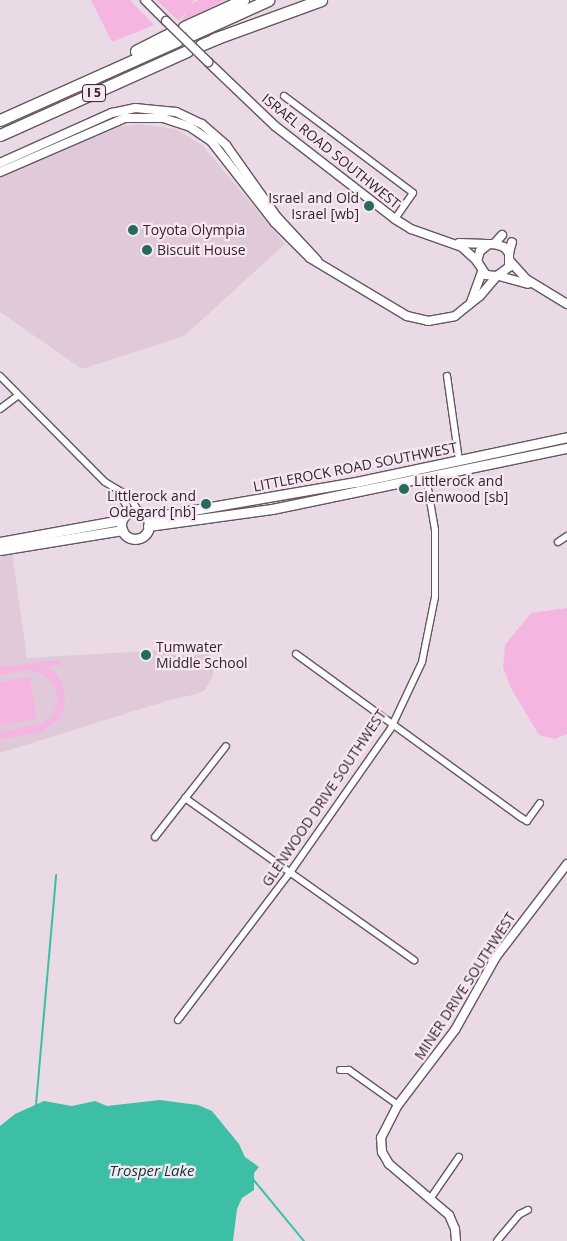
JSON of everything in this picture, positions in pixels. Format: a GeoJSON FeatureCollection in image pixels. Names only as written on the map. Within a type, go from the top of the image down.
{"type":"FeatureCollection","features":[{"type":"Feature","properties":{"kind":"highway"},"geometry":{"type":"LineString","coordinates":[[243,0],[187,31],[268,0]]}},
{"type":"Feature","properties":{"kind":"highway"},"geometry":{"type":"LineString","coordinates":[[201,45],[302,0]]}},
{"type":"Feature","properties":{"kind":"highway"},"geometry":{"type":"LineString","coordinates":[[214,39],[321,0]]}},
{"type":"Feature","properties":{"kind":"highway"},"geometry":{"type":"LineString","coordinates":[[0,119],[174,37]]}},
{"type":"Feature","properties":{"kind":"highway","name":"I 5"},"geometry":{"type":"LineString","coordinates":[[0,135],[187,51]]}},
{"type":"Feature","properties":{"kind":"main road","name":"LITTLEROCK ROAD SOUTHWEST"},"geometry":{"type":"LineString","coordinates":[[148,522],[459,460],[567,436]]}},
{"type":"Feature","properties":{"kind":"main road","name":"LITTLEROCK ROAD SOUTHWEST"},"geometry":{"type":"LineString","coordinates":[[148,522],[272,509],[567,448]]}},
{"type":"Feature","properties":{"kind":"main road"},"geometry":{"type":"LineString","coordinates":[[0,542],[123,518],[138,511],[148,522]]}},
{"type":"Feature","properties":{"kind":"main road"},"geometry":{"type":"LineString","coordinates":[[122,530],[123,518]]}},
{"type":"Feature","properties":{"kind":"main road","name":"LITTLEROCK ROAD SOUTHWEST"},"geometry":{"type":"LineString","coordinates":[[0,550],[122,530],[128,537],[137,538],[145,534],[148,522]]}},
{"type":"Feature","properties":{"kind":"street","name":"ISRAEL ROAD SOUTHWEST"},"geometry":{"type":"LineString","coordinates":[[145,0],[275,126],[394,219],[411,229],[469,250],[477,261]]}},
{"type":"Feature","properties":{"kind":"street"},"geometry":{"type":"LineString","coordinates":[[284,96],[413,193],[394,219]]}},
{"type":"Feature","properties":{"kind":"street"},"geometry":{"type":"LineString","coordinates":[[0,163],[112,113],[135,108],[176,112],[202,124],[226,145],[278,217],[318,260],[344,279],[418,320],[446,319],[469,306],[498,276],[506,271],[512,242]]}},
{"type":"Feature","properties":{"kind":"street"},"geometry":{"type":"LineString","coordinates":[[0,172],[124,118],[151,116],[170,120],[190,127],[211,141],[274,223],[310,258],[318,260]]}},
{"type":"Feature","properties":{"kind":"street"},"geometry":{"type":"LineString","coordinates":[[469,306],[479,286],[482,271],[477,261],[480,251],[502,235]]}},
{"type":"Feature","properties":{"kind":"street","name":"ISRAEL ROAD SOUTHWEST"},"geometry":{"type":"LineString","coordinates":[[447,242],[491,244]]}},
{"type":"Feature","properties":{"kind":"street"},"geometry":{"type":"LineString","coordinates":[[491,244],[510,257],[519,273],[567,304]]}},
{"type":"Feature","properties":{"kind":"street"},"geometry":{"type":"LineString","coordinates":[[482,271],[514,278],[544,290]]}},
{"type":"Feature","properties":{"kind":"street"},"geometry":{"type":"LineString","coordinates":[[0,376],[105,482],[130,497],[138,511]]}},
{"type":"Feature","properties":{"kind":"street"},"geometry":{"type":"LineString","coordinates":[[447,376],[459,460]]}},
{"type":"Feature","properties":{"kind":"street"},"geometry":{"type":"LineString","coordinates":[[0,409],[18,396]]}},
{"type":"Feature","properties":{"kind":"street","name":"GLENWOOD DRIVE SOUTHWEST"},"geometry":{"type":"LineString","coordinates":[[178,1020],[291,871],[392,724],[422,662],[435,598],[435,530],[426,477]]}},
{"type":"Feature","properties":{"kind":"street"},"geometry":{"type":"LineString","coordinates":[[119,492],[127,507],[123,518]]}},
{"type":"Feature","properties":{"kind":"street"},"geometry":{"type":"LineString","coordinates":[[558,542],[567,536]]}},
{"type":"Feature","properties":{"kind":"street"},"geometry":{"type":"LineString","coordinates":[[296,654],[527,821],[540,803]]}},
{"type":"Feature","properties":{"kind":"street"},"geometry":{"type":"LineString","coordinates":[[155,837],[226,746]]}},
{"type":"Feature","properties":{"kind":"street"},"geometry":{"type":"LineString","coordinates":[[185,798],[291,871],[414,960]]}},
{"type":"Feature","properties":{"kind":"street","name":"MINER DRIVE SOUTHWEST"},"geometry":{"type":"LineString","coordinates":[[456,1241],[452,1219],[388,1164],[382,1152],[381,1138],[398,1105],[455,1030],[496,958],[567,864]]}},
{"type":"Feature","properties":{"kind":"street"},"geometry":{"type":"LineString","coordinates":[[340,1070],[349,1070],[398,1105]]}},
{"type":"Feature","properties":{"kind":"street"},"geometry":{"type":"LineString","coordinates":[[430,1199],[459,1156]]}},
{"type":"Feature","properties":{"kind":"street"},"geometry":{"type":"LineString","coordinates":[[497,1241],[520,1214],[528,1210]]}},
{"type":"Feature","properties":{"kind":"shaded area"},"geometry":{"type":"Polygon","coordinates":[[[91,0],[130,0],[154,25],[112,42],[91,0]]]}},
{"type":"Feature","properties":{"kind":"shaded area"},"geometry":{"type":"Polygon","coordinates":[[[156,0],[194,0],[179,21],[156,0]]]}},
{"type":"Feature","properties":{"kind":"shaded area"},"geometry":{"type":"Polygon","coordinates":[[[198,0],[226,0],[181,22],[190,5],[198,0]]]}},
{"type":"Feature","properties":{"kind":"shaded area"},"geometry":{"type":"Polygon","coordinates":[[[139,124],[176,129],[203,146],[285,244],[184,336],[82,369],[0,312],[0,176],[119,127],[139,124]]]}},
{"type":"Feature","properties":{"kind":"shaded area","name":"Tumwater Middle School"},"geometry":{"type":"Polygon","coordinates":[[[12,553],[27,658],[199,648],[207,651],[213,661],[213,677],[204,691],[0,753],[0,555],[12,553]]]}},
{"type":"Feature","properties":{"kind":"shaded area"},"geometry":{"type":"Polygon","coordinates":[[[567,608],[567,734],[555,739],[539,735],[512,690],[503,668],[505,645],[531,613],[567,608]]]}},
{"type":"Feature","properties":{"kind":"shaded area"},"geometry":{"type":"Polygon","coordinates":[[[60,660],[61,665],[48,667],[57,675],[64,689],[65,705],[59,719],[41,732],[0,739],[0,732],[44,723],[54,713],[58,698],[53,683],[41,673],[28,670],[0,675],[0,667],[60,660]]]}},
{"type":"Feature","properties":{"kind":"shaded area"},"geometry":{"type":"Polygon","coordinates":[[[30,677],[37,719],[0,725],[0,682],[30,677]]]}},
{"type":"Feature","properties":{"kind":"water","name":"Trosper Lake"},"geometry":{"type":"Polygon","coordinates":[[[160,1100],[198,1105],[212,1111],[239,1144],[245,1157],[259,1167],[254,1173],[254,1190],[242,1198],[237,1209],[233,1241],[0,1241],[0,1126],[15,1114],[44,1101],[72,1106],[95,1101],[107,1106],[160,1100]]]}},
{"type":"Feature","properties":{"kind":"waterway"},"geometry":{"type":"LineString","coordinates":[[36,1105],[56,875]]}},
{"type":"Feature","properties":{"kind":"waterway"},"geometry":{"type":"LineString","coordinates":[[252,1178],[304,1241]]}},
{"type":"Feature","properties":{"kind":"place","name":"Israel and Old Israel [wb]"},"geometry":{"type":"Point","coordinates":[369,206]}},
{"type":"Feature","properties":{"kind":"place","name":"Toyota Olympia"},"geometry":{"type":"Point","coordinates":[133,230]}},
{"type":"Feature","properties":{"kind":"place","name":"Biscuit House"},"geometry":{"type":"Point","coordinates":[147,250]}},
{"type":"Feature","properties":{"kind":"place","name":"Littlerock and Glenwood [sb]"},"geometry":{"type":"Point","coordinates":[404,489]}},
{"type":"Feature","properties":{"kind":"place","name":"Littlerock and Odegard [nb]"},"geometry":{"type":"Point","coordinates":[206,504]}},
{"type":"Feature","properties":{"kind":"place","name":"Tumwater Middle School"},"geometry":{"type":"Point","coordinates":[146,655]}}]}
